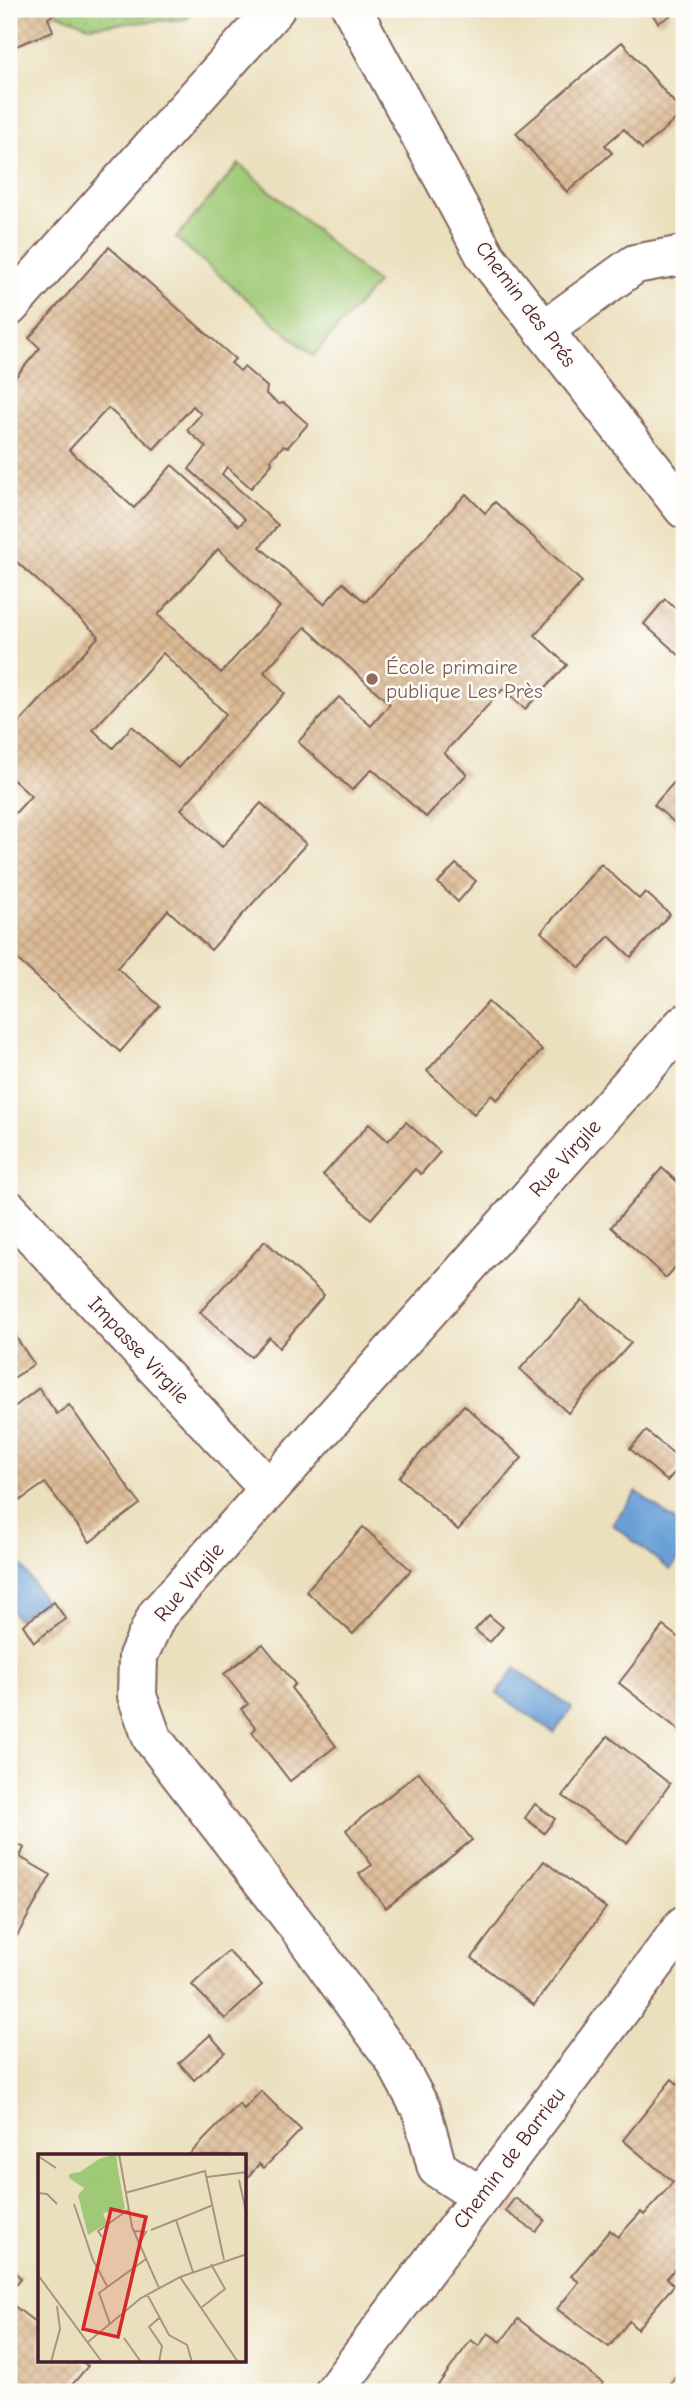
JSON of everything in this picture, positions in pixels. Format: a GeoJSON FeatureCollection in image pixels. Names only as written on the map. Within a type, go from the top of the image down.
{"type":"FeatureCollection","features":[{"type":"Feature","properties":{"kind":"street"},"geometry":{"type":"LineString","coordinates":[[9,307],[275,9]]}},
{"type":"Feature","properties":{"kind":"street","name":"Chemin des Prés"},"geometry":{"type":"LineString","coordinates":[[352,9],[486,257],[684,509]]}},
{"type":"Feature","properties":{"kind":"street"},"geometry":{"type":"LineString","coordinates":[[544,330],[635,264],[684,255]]}},
{"type":"Feature","properties":{"kind":"street","name":"Rue Virgile"},"geometry":{"type":"LineString","coordinates":[[480,2196],[437,2168],[422,2111],[394,2059],[301,1931],[152,1738],[136,1696],[138,1656],[157,1615],[684,1024]]}},
{"type":"Feature","properties":{"kind":"street","name":"Impasse Virgile"},"geometry":{"type":"LineString","coordinates":[[9,1210],[269,1489]]}},
{"type":"Feature","properties":{"kind":"street","name":"Chemin de Barrieu"},"geometry":{"type":"LineString","coordinates":[[334,2392],[684,1925]]}},
{"type":"Feature","properties":{"kind":"green space"},"geometry":{"type":"Polygon","coordinates":[[[9,9],[196,9],[186,19],[89,26],[56,13],[48,18],[53,31],[9,49],[9,9]]]}},
{"type":"Feature","properties":{"kind":"green space"},"geometry":{"type":"Polygon","coordinates":[[[239,164],[377,283],[313,356],[176,238],[239,164]]]}},
{"type":"Feature","properties":{"kind":"water"},"geometry":{"type":"Polygon","coordinates":[[[637,1492],[684,1528],[684,1552],[670,1570],[612,1524],[637,1492]]]}},
{"type":"Feature","properties":{"kind":"water"},"geometry":{"type":"Polygon","coordinates":[[[9,1546],[45,1602],[17,1619],[9,1606],[9,1546]]]}},
{"type":"Feature","properties":{"kind":"water"},"geometry":{"type":"Polygon","coordinates":[[[515,1668],[572,1708],[554,1733],[497,1693],[515,1668]]]}},
{"type":"Feature","properties":{"kind":"building"},"geometry":{"type":"Polygon","coordinates":[[[9,9],[54,9],[56,13],[48,18],[53,31],[9,49],[9,9]]]}},
{"type":"Feature","properties":{"kind":"building"},"geometry":{"type":"Polygon","coordinates":[[[649,9],[666,9],[670,16],[658,23],[649,9]]]}},
{"type":"Feature","properties":{"kind":"building"},"geometry":{"type":"Polygon","coordinates":[[[622,42],[683,113],[642,149],[624,129],[605,145],[612,153],[567,192],[516,133],[622,42]]]}},
{"type":"Feature","properties":{"kind":"building"},"geometry":{"type":"Polygon","coordinates":[[[109,247],[235,359],[231,363],[240,371],[244,367],[267,387],[266,394],[279,404],[284,403],[308,424],[288,447],[283,446],[271,459],[272,464],[251,488],[227,467],[222,474],[278,525],[260,547],[324,604],[343,583],[365,602],[466,494],[485,513],[495,502],[582,582],[535,635],[567,665],[525,709],[503,689],[444,753],[467,774],[426,817],[372,769],[352,790],[298,742],[339,697],[371,726],[390,704],[305,627],[264,672],[285,693],[181,809],[222,847],[261,803],[306,844],[211,950],[168,910],[117,968],[160,1006],[120,1052],[9,952],[9,820],[31,796],[9,776],[9,734],[99,636],[9,555],[9,376],[13,380],[40,348],[29,338],[109,247]],[[193,406],[154,449],[108,408],[69,450],[134,508],[172,465],[239,526],[245,519],[189,469],[206,447],[187,430],[201,414],[193,406]],[[218,549],[158,615],[221,673],[280,607],[218,549]],[[163,653],[93,730],[113,748],[132,726],[178,768],[226,714],[163,653]]]}},
{"type":"Feature","properties":{"kind":"building"},"geometry":{"type":"Polygon","coordinates":[[[665,599],[684,616],[684,653],[681,657],[644,624],[665,599]]]}},
{"type":"Feature","properties":{"kind":"building"},"geometry":{"type":"Polygon","coordinates":[[[684,771],[684,831],[654,805],[684,771]]]}},
{"type":"Feature","properties":{"kind":"building"},"geometry":{"type":"Polygon","coordinates":[[[456,864],[476,881],[458,902],[438,883],[456,864]]]}},
{"type":"Feature","properties":{"kind":"building"},"geometry":{"type":"Polygon","coordinates":[[[601,864],[639,899],[645,892],[670,914],[631,957],[609,936],[580,968],[541,932],[601,864]]]}},
{"type":"Feature","properties":{"kind":"building"},"geometry":{"type":"Polygon","coordinates":[[[488,1002],[542,1050],[497,1100],[491,1095],[474,1114],[427,1071],[488,1002]]]}},
{"type":"Feature","properties":{"kind":"building"},"geometry":{"type":"Polygon","coordinates":[[[406,1122],[440,1152],[421,1174],[415,1169],[371,1219],[323,1175],[369,1124],[388,1141],[406,1122]]]}},
{"type":"Feature","properties":{"kind":"building"},"geometry":{"type":"Polygon","coordinates":[[[662,1168],[684,1188],[684,1257],[666,1278],[611,1227],[662,1168]]]}},
{"type":"Feature","properties":{"kind":"building"},"geometry":{"type":"Polygon","coordinates":[[[265,1241],[324,1295],[279,1348],[269,1337],[251,1357],[200,1312],[265,1241]]]}},
{"type":"Feature","properties":{"kind":"building"},"geometry":{"type":"Polygon","coordinates":[[[582,1300],[631,1343],[568,1413],[520,1369],[582,1300]]]}},
{"type":"Feature","properties":{"kind":"building"},"geometry":{"type":"Polygon","coordinates":[[[9,1327],[34,1364],[9,1381],[9,1327]]]}},
{"type":"Feature","properties":{"kind":"building"},"geometry":{"type":"Polygon","coordinates":[[[39,1388],[57,1414],[69,1405],[140,1504],[90,1542],[45,1483],[15,1504],[9,1494],[9,1449],[14,1445],[9,1438],[9,1411],[39,1388]]]}},
{"type":"Feature","properties":{"kind":"building"},"geometry":{"type":"Polygon","coordinates":[[[464,1405],[522,1458],[458,1530],[399,1477],[464,1405]]]}},
{"type":"Feature","properties":{"kind":"building"},"geometry":{"type":"Polygon","coordinates":[[[646,1431],[684,1462],[667,1481],[630,1449],[646,1431]]]}},
{"type":"Feature","properties":{"kind":"building"},"geometry":{"type":"Polygon","coordinates":[[[363,1527],[411,1570],[353,1634],[306,1591],[363,1527]]]}},
{"type":"Feature","properties":{"kind":"building"},"geometry":{"type":"Polygon","coordinates":[[[54,1602],[66,1619],[34,1642],[23,1625],[54,1602]]]}},
{"type":"Feature","properties":{"kind":"building"},"geometry":{"type":"Polygon","coordinates":[[[489,1615],[503,1627],[490,1642],[475,1630],[489,1615]]]}},
{"type":"Feature","properties":{"kind":"building"},"geometry":{"type":"Polygon","coordinates":[[[663,1626],[684,1642],[684,1734],[619,1683],[663,1626]]]}},
{"type":"Feature","properties":{"kind":"building"},"geometry":{"type":"Polygon","coordinates":[[[263,1644],[295,1684],[291,1688],[336,1746],[290,1781],[252,1732],[256,1728],[241,1709],[248,1704],[224,1674],[263,1644]]]}},
{"type":"Feature","properties":{"kind":"building"},"geometry":{"type":"Polygon","coordinates":[[[608,1736],[670,1784],[627,1843],[563,1796],[608,1736]]]}},
{"type":"Feature","properties":{"kind":"building"},"geometry":{"type":"Polygon","coordinates":[[[419,1772],[472,1840],[386,1908],[359,1874],[372,1865],[346,1830],[419,1772]]]}},
{"type":"Feature","properties":{"kind":"building"},"geometry":{"type":"Polygon","coordinates":[[[535,1804],[555,1819],[544,1833],[525,1818],[535,1804]]]}},
{"type":"Feature","properties":{"kind":"building"},"geometry":{"type":"Polygon","coordinates":[[[9,1839],[24,1848],[20,1857],[51,1875],[9,1950],[9,1839]]]}},
{"type":"Feature","properties":{"kind":"building"},"geometry":{"type":"Polygon","coordinates":[[[544,1861],[606,1908],[534,2005],[472,1958],[544,1861]]]}},
{"type":"Feature","properties":{"kind":"building"},"geometry":{"type":"Polygon","coordinates":[[[228,1951],[262,1985],[225,2019],[192,1985],[228,1951]]]}},
{"type":"Feature","properties":{"kind":"building"},"geometry":{"type":"Polygon","coordinates":[[[210,2035],[225,2052],[194,2080],[179,2063],[210,2035]]]}},
{"type":"Feature","properties":{"kind":"building"},"geometry":{"type":"Polygon","coordinates":[[[672,2079],[684,2090],[684,2258],[667,2278],[674,2285],[637,2329],[629,2321],[609,2347],[557,2309],[579,2282],[571,2276],[610,2230],[618,2237],[641,2212],[644,2215],[673,2182],[623,2140],[672,2079]]]}},
{"type":"Feature","properties":{"kind":"building"},"geometry":{"type":"Polygon","coordinates":[[[261,2091],[301,2130],[264,2168],[259,2164],[247,2178],[247,2154],[190,2154],[239,2104],[244,2109],[261,2091]]]}},
{"type":"Feature","properties":{"kind":"building"},"geometry":{"type":"Polygon","coordinates":[[[515,2198],[545,2220],[536,2232],[505,2211],[515,2198]]]}},
{"type":"Feature","properties":{"kind":"building"},"geometry":{"type":"Polygon","coordinates":[[[9,2267],[21,2278],[9,2294],[9,2267]]]}},
{"type":"Feature","properties":{"kind":"building"},"geometry":{"type":"Polygon","coordinates":[[[9,2302],[38,2324],[38,2362],[82,2362],[88,2366],[66,2392],[9,2392],[9,2302]]]}},
{"type":"Feature","properties":{"kind":"building"},"geometry":{"type":"Polygon","coordinates":[[[518,2319],[603,2383],[596,2392],[433,2392],[471,2340],[479,2346],[488,2333],[501,2342],[518,2319]]]}},
{"type":"Feature","properties":{"kind":"building"},"geometry":{"type":"Polygon","coordinates":[[[679,2373],[684,2377],[684,2392],[672,2392],[667,2389],[679,2373]]]}},
{"type":"Feature","properties":{"kind":"place","name":"École primaire publique Les Près"},"geometry":{"type":"Point","coordinates":[372,679]}}]}
